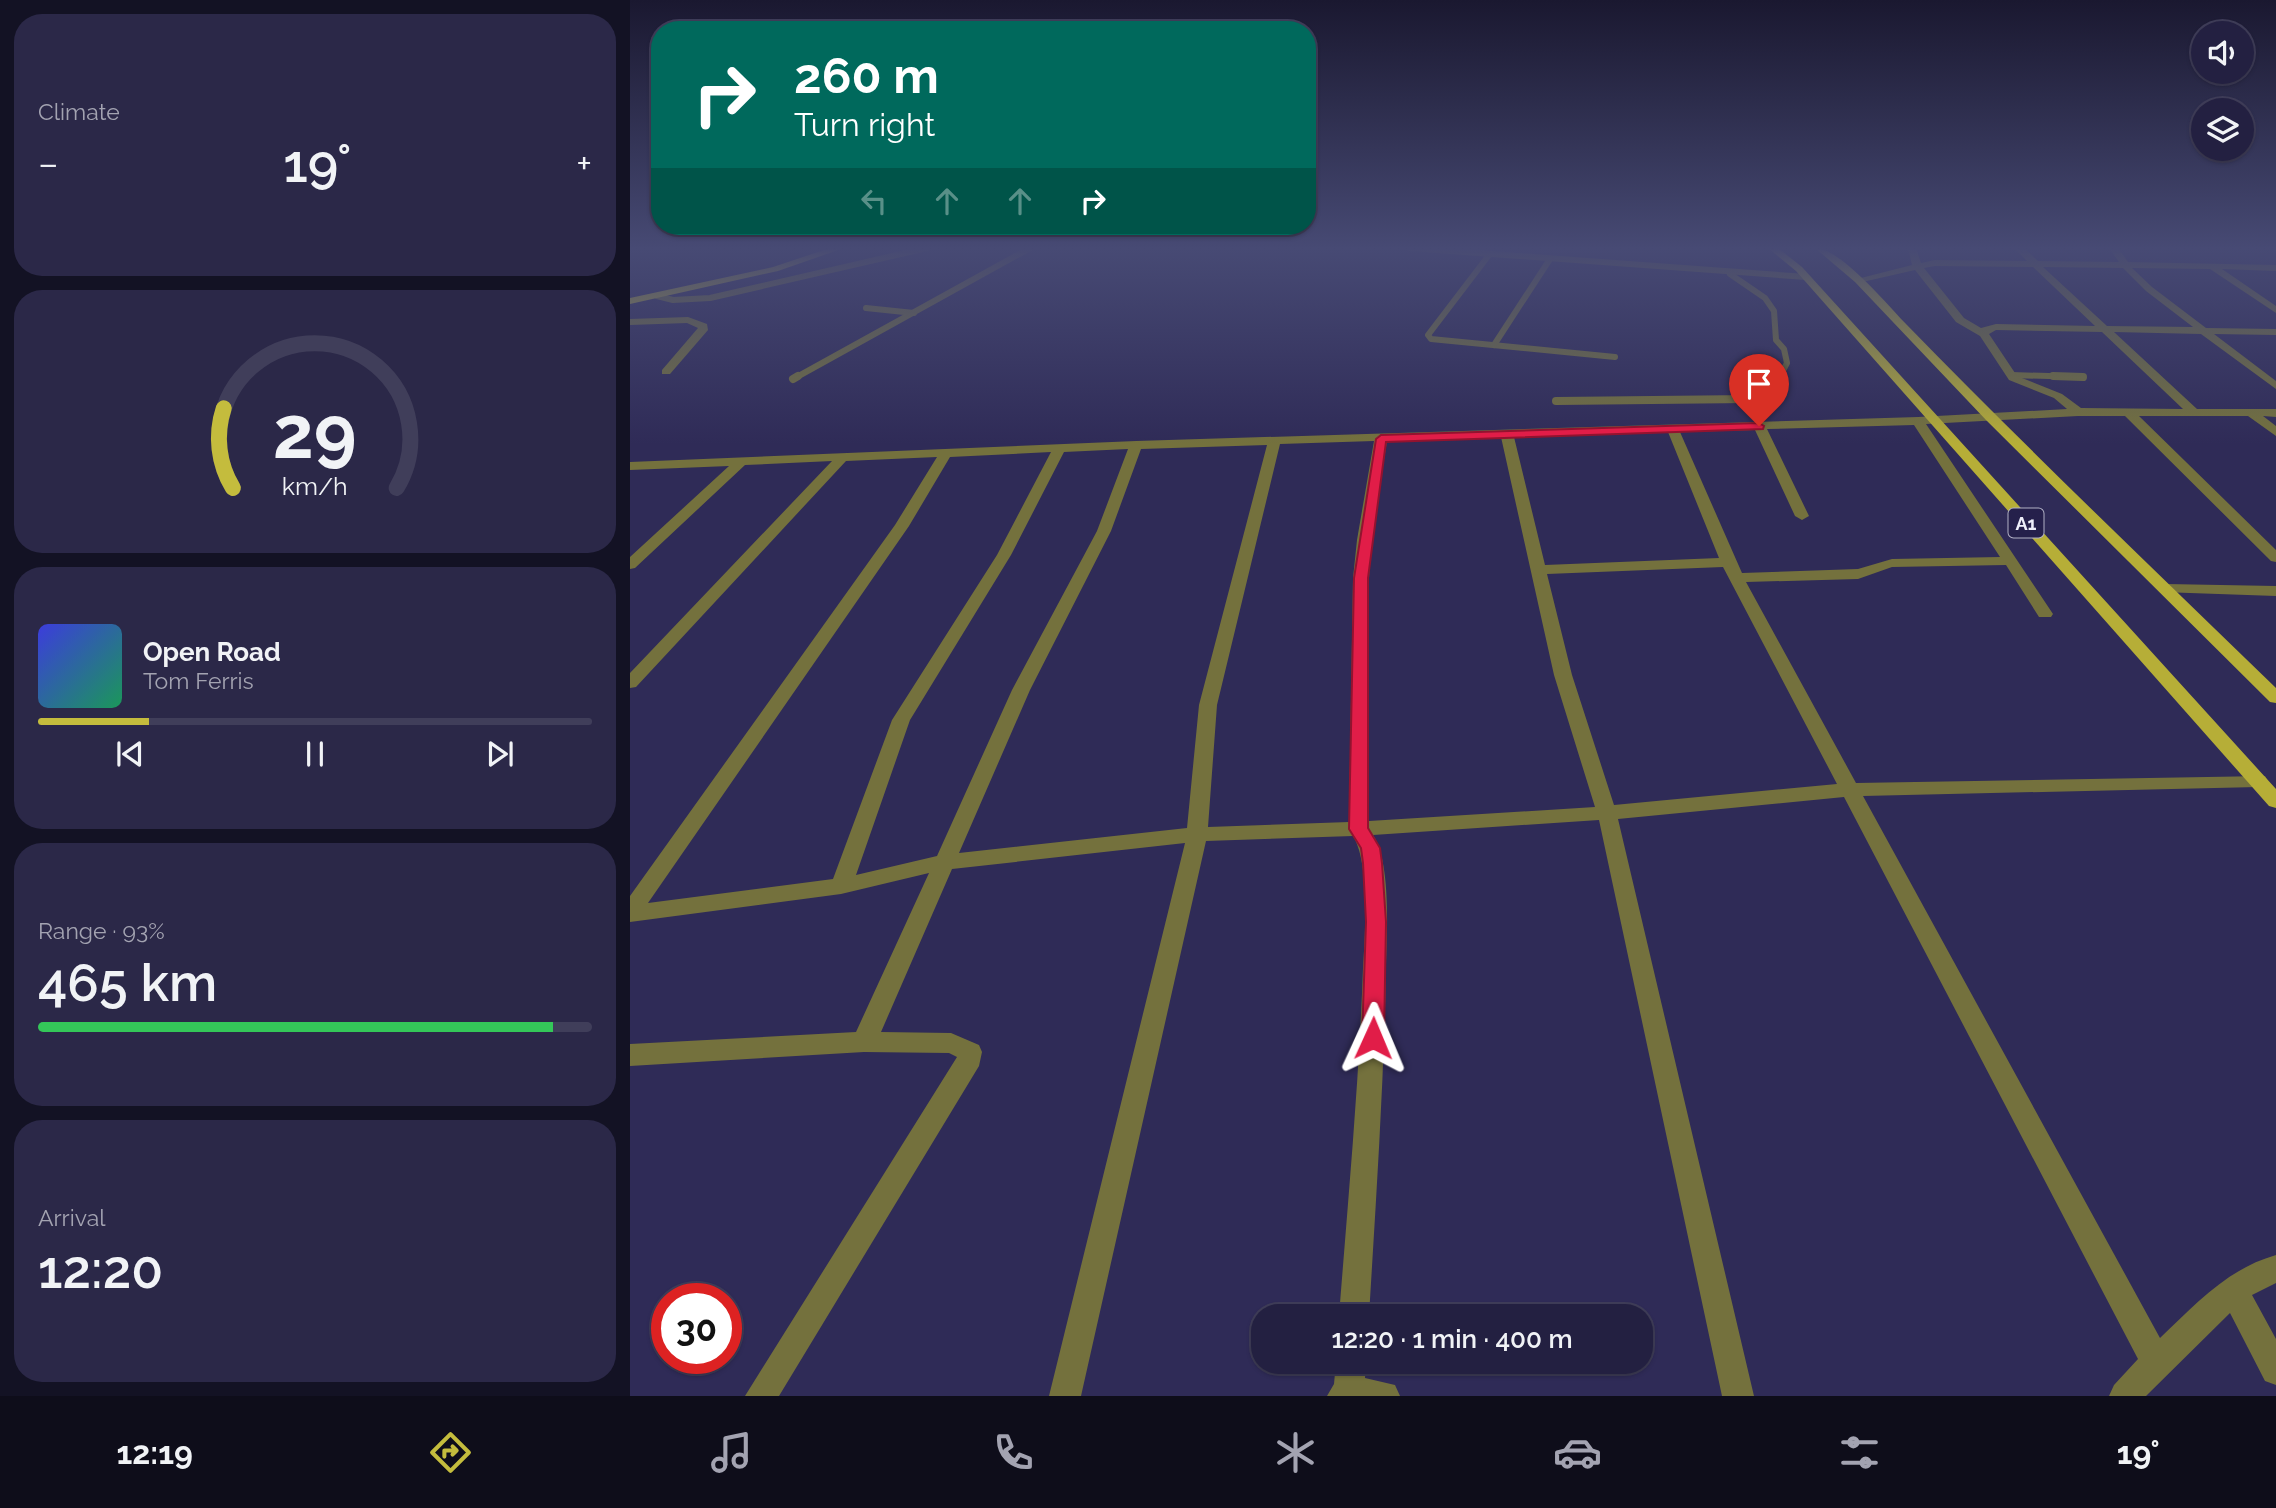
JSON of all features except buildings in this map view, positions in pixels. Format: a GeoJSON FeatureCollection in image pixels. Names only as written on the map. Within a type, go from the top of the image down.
{"type":"FeatureCollection","features":[{"type":"Feature","properties":{"kind":"main road","name":"A1"},"geometry":{"type":"LineString","coordinates":[[1839,313],[2276,801]]}},
{"type":"Feature","properties":{"kind":"main road","name":"A1"},"geometry":{"type":"LineString","coordinates":[[1890,313],[1990,417],[2276,698]]}},
{"type":"Feature","properties":{"kind":"street"},"geometry":{"type":"LineString","coordinates":[[1955,313],[1960,320],[1983,334],[1991,348],[1998,352],[2002,365],[2011,375],[2022,383],[2058,396],[2078,412]]}},
{"type":"Feature","properties":{"kind":"street"},"geometry":{"type":"LineString","coordinates":[[2085,313],[2193,412]]}},
{"type":"Feature","properties":{"kind":"street"},"geometry":{"type":"LineString","coordinates":[[2182,313],[2276,386]]}},
{"type":"Feature","properties":{"kind":"street"},"geometry":{"type":"LineString","coordinates":[[630,332],[688,320]]}},
{"type":"Feature","properties":{"kind":"street"},"geometry":{"type":"LineString","coordinates":[[630,322],[688,320],[703,326],[703,330],[666,372]]}},
{"type":"Feature","properties":{"kind":"street"},"geometry":{"type":"LineString","coordinates":[[1983,334],[1985,330],[1996,327],[2276,332]]}},
{"type":"Feature","properties":{"kind":"street"},"geometry":{"type":"LineString","coordinates":[[630,466],[1060,448],[1918,421],[2078,412],[2276,413]]}},
{"type":"Feature","properties":{"kind":"street"},"geometry":{"type":"LineString","coordinates":[[2128,412],[2276,558]]}},
{"type":"Feature","properties":{"kind":"street"},"geometry":{"type":"LineString","coordinates":[[2251,413],[2276,432]]}},
{"type":"Feature","properties":{"kind":"street"},"geometry":{"type":"LineString","coordinates":[[1918,421],[2045,614]]}},
{"type":"Feature","properties":{"kind":"street"},"geometry":{"type":"LineString","coordinates":[[1759,426],[1802,516]]}},
{"type":"Feature","properties":{"kind":"street"},"geometry":{"type":"LineString","coordinates":[[1672,429],[1733,570],[1848,790],[2156,1362]]}},
{"type":"Feature","properties":{"kind":"street"},"geometry":{"type":"LineString","coordinates":[[1507,435],[1563,676],[1607,813],[1738,1396]]}},
{"type":"Feature","properties":{"kind":"street"},"geometry":{"type":"LineString","coordinates":[[1355,1304],[1373,1038],[1376,922],[1371,848],[1359,829],[1361,578],[1381,439]]}},
{"type":"Feature","properties":{"kind":"street"},"geometry":{"type":"LineString","coordinates":[[1065,1396],[1197,834],[1208,705],[1274,442]]}},
{"type":"Feature","properties":{"kind":"street"},"geometry":{"type":"LineString","coordinates":[[864,1042],[1021,690],[1104,531],[1136,446]]}},
{"type":"Feature","properties":{"kind":"street"},"geometry":{"type":"LineString","coordinates":[[841,886],[901,720],[1004,555],[1060,448]]}},
{"type":"Feature","properties":{"kind":"street"},"geometry":{"type":"LineString","coordinates":[[630,913],[902,526],[946,453]]}},
{"type":"Feature","properties":{"kind":"street"},"geometry":{"type":"LineString","coordinates":[[630,683],[843,457]]}},
{"type":"Feature","properties":{"kind":"street"},"geometry":{"type":"LineString","coordinates":[[630,565],[742,461]]}},
{"type":"Feature","properties":{"kind":"street"},"geometry":{"type":"LineString","coordinates":[[1537,570],[1733,570],[1858,574],[1871,573],[1883,564],[1892,563],[2008,561]]}},
{"type":"Feature","properties":{"kind":"street"},"geometry":{"type":"LineString","coordinates":[[2166,589],[2276,591]]}},
{"type":"Feature","properties":{"kind":"street"},"geometry":{"type":"LineString","coordinates":[[630,913],[841,886],[944,862],[1197,834],[1359,829],[1607,813],[1848,790],[2258,781]]}},
{"type":"Feature","properties":{"kind":"street"},"geometry":{"type":"LineString","coordinates":[[632,1057],[864,1042],[951,1043],[970,1052],[967,1066],[761,1396]]}},
{"type":"Feature","properties":{"kind":"street"},"geometry":{"type":"LineString","coordinates":[[2124,1396],[2233,1290],[2256,1275],[2276,1269]]}},
{"type":"Feature","properties":{"kind":"street"},"geometry":{"type":"LineString","coordinates":[[2233,1290],[2276,1370]]}},
{"type":"Feature","properties":{"kind":"street"},"geometry":{"type":"LineString","coordinates":[[1347,1383],[1384,1396]]}},
{"type":"Feature","properties":{"kind":"lane"},"geometry":{"type":"LineString","coordinates":[[793,379],[914,313]]}},
{"type":"Feature","properties":{"kind":"lane"},"geometry":{"type":"LineString","coordinates":[[1445,313],[1428,335],[1431,339],[1615,357]]}},
{"type":"Feature","properties":{"kind":"lane"},"geometry":{"type":"LineString","coordinates":[[1494,345],[1515,313]]}},
{"type":"Feature","properties":{"kind":"lane"},"geometry":{"type":"LineString","coordinates":[[1556,401],[1714,401],[1749,399],[1771,392],[1787,363],[1784,349],[1776,340],[1774,313]]}},
{"type":"Feature","properties":{"kind":"lane"},"geometry":{"type":"LineString","coordinates":[[2011,375],[2083,377]]}},
{"type":"Feature","properties":{"kind":"route"},"geometry":{"type":"LineString","coordinates":[[1373,1038],[1376,922],[1373,863],[1371,848],[1359,829],[1361,578],[1364,540],[1381,439],[1759,426]]}}]}
